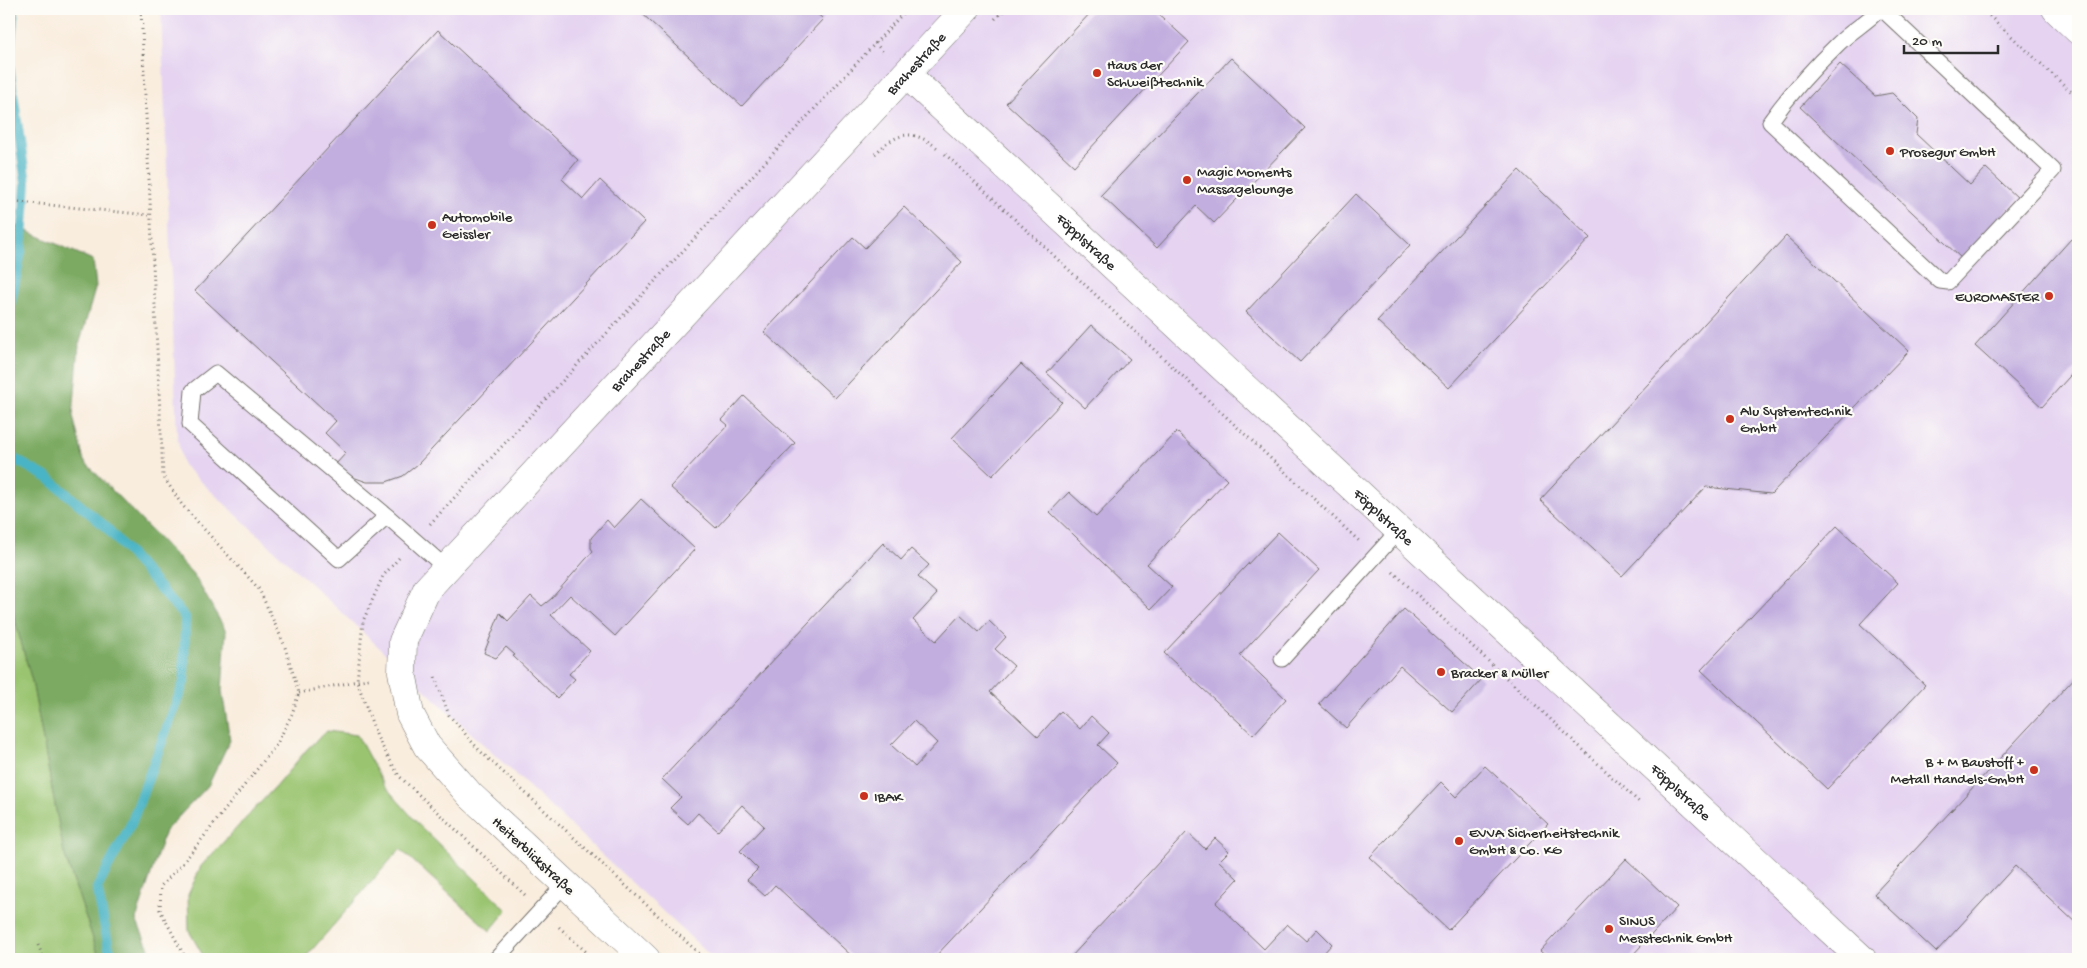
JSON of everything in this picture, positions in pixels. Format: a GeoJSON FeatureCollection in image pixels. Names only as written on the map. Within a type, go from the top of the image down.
{"type":"FeatureCollection","features":[{"type":"Feature","properties":{"kind":"street","name":"Brahestraße"},"geometry":{"type":"LineString","coordinates":[[427,746],[410,714],[402,672],[403,641],[427,589],[907,75],[966,9]]}},
{"type":"Feature","properties":{"kind":"street"},"geometry":{"type":"LineString","coordinates":[[2056,9],[2078,30]]}},
{"type":"Feature","properties":{"kind":"street","name":"Föpplstraße"},"geometry":{"type":"LineString","coordinates":[[907,75],[1862,959]]}},
{"type":"Feature","properties":{"kind":"street","name":"Heiterblickstraße"},"geometry":{"type":"LineString","coordinates":[[427,746],[470,795],[646,959]]}},
{"type":"Feature","properties":{"kind":"lane"},"geometry":{"type":"LineString","coordinates":[[1881,9],[2053,170],[1948,282],[1940,281],[1770,122],[1780,108],[1839,43],[1881,9]]}},
{"type":"Feature","properties":{"kind":"lane"},"geometry":{"type":"LineString","coordinates":[[387,516],[339,559],[190,424],[193,391],[216,373],[387,516],[446,568]]}},
{"type":"Feature","properties":{"kind":"lane"},"geometry":{"type":"LineString","coordinates":[[1282,659],[1399,530]]}},
{"type":"Feature","properties":{"kind":"lane"},"geometry":{"type":"LineString","coordinates":[[496,959],[565,884]]}},
{"type":"Feature","properties":{"kind":"path"},"geometry":{"type":"LineString","coordinates":[[141,9],[142,36]]}},
{"type":"Feature","properties":{"kind":"path"},"geometry":{"type":"LineString","coordinates":[[1982,9],[2078,98]]}},
{"type":"Feature","properties":{"kind":"path"},"geometry":{"type":"LineString","coordinates":[[869,161],[888,141],[902,135],[916,135],[939,149],[1639,802]]}},
{"type":"Feature","properties":{"kind":"path"},"geometry":{"type":"LineString","coordinates":[[9,201],[149,215]]}},
{"type":"Feature","properties":{"kind":"path"},"geometry":{"type":"LineString","coordinates":[[186,959],[160,910],[161,886],[183,863],[198,840],[277,744],[292,714],[299,693],[402,672],[434,674],[449,715],[479,750],[705,959]]}},
{"type":"Feature","properties":{"kind":"path"},"geometry":{"type":"LineString","coordinates":[[38,945],[44,959]]}},
{"type":"Feature","properties":{"kind":"shaded area"},"geometry":{"type":"Polygon","coordinates":[[[161,9],[2078,9],[2078,959],[714,959],[183,465],[177,435],[161,9]]]}},
{"type":"Feature","properties":{"kind":"green space"},"geometry":{"type":"Polygon","coordinates":[[[9,223],[93,260],[96,286],[79,345],[73,416],[84,461],[194,575],[226,631],[222,691],[230,740],[208,786],[165,831],[136,920],[154,959],[100,959],[64,853],[32,681],[9,599],[9,223]]]}},
{"type":"Feature","properties":{"kind":"green space"},"geometry":{"type":"Polygon","coordinates":[[[9,599],[32,681],[64,853],[100,959],[9,959],[9,599]]]}},
{"type":"Feature","properties":{"kind":"green space"},"geometry":{"type":"Polygon","coordinates":[[[327,731],[357,735],[384,785],[420,826],[507,910],[490,931],[400,849],[304,959],[205,959],[189,931],[188,895],[201,866],[276,786],[308,748],[327,731]]]}},
{"type":"Feature","properties":{"kind":"building"},"geometry":{"type":"Polygon","coordinates":[[[637,9],[812,9],[823,19],[742,106],[637,9]]]}},
{"type":"Feature","properties":{"kind":"building","name":"Haus der Schweißtechnik"},"geometry":{"type":"Polygon","coordinates":[[[1094,9],[1153,9],[1189,42],[1074,166],[1006,103],[1094,9]]]}},
{"type":"Feature","properties":{"kind":"building"},"geometry":{"type":"Polygon","coordinates":[[[438,30],[578,160],[562,179],[583,199],[600,180],[644,222],[418,464],[403,476],[386,482],[367,482],[350,476],[335,465],[346,453],[325,433],[336,421],[195,291],[438,30]]]}},
{"type":"Feature","properties":{"kind":"building"},"geometry":{"type":"Polygon","coordinates":[[[1231,58],[1305,128],[1214,223],[1196,206],[1157,248],[1101,195],[1231,58]]]}},
{"type":"Feature","properties":{"kind":"building","name":"Prosegur GmbH"},"geometry":{"type":"Polygon","coordinates":[[[1840,64],[1875,96],[1892,93],[1918,119],[1916,134],[1970,185],[1986,168],[2018,198],[1961,258],[1800,107],[1840,64]]]}},
{"type":"Feature","properties":{"kind":"building"},"geometry":{"type":"Polygon","coordinates":[[[1519,170],[1590,238],[1449,388],[1377,321],[1519,170]]]}},
{"type":"Feature","properties":{"kind":"building"},"geometry":{"type":"Polygon","coordinates":[[[1356,194],[1410,245],[1300,362],[1246,312],[1356,194]]]}},
{"type":"Feature","properties":{"kind":"building"},"geometry":{"type":"Polygon","coordinates":[[[904,207],[962,262],[835,398],[764,332],[853,237],[865,248],[904,207]]]}},
{"type":"Feature","properties":{"kind":"building","name":"Alu Systemtechnik GmbH"},"geometry":{"type":"Polygon","coordinates":[[[1786,236],[1909,351],[1771,494],[1706,487],[1622,576],[1540,500],[1786,236]]]}},
{"type":"Feature","properties":{"kind":"building","name":"EUROMASTER"},"geometry":{"type":"Polygon","coordinates":[[[2071,239],[2078,245],[2078,367],[2042,407],[1975,346],[2071,239]]]}},
{"type":"Feature","properties":{"kind":"building"},"geometry":{"type":"Polygon","coordinates":[[[1091,325],[1130,359],[1085,408],[1047,373],[1091,325]]]}},
{"type":"Feature","properties":{"kind":"building"},"geometry":{"type":"Polygon","coordinates":[[[1021,364],[1062,402],[992,476],[952,438],[1021,364]]]}},
{"type":"Feature","properties":{"kind":"building"},"geometry":{"type":"Polygon","coordinates":[[[744,396],[795,443],[716,528],[670,487],[728,425],[722,420],[744,396]]]}},
{"type":"Feature","properties":{"kind":"building"},"geometry":{"type":"Polygon","coordinates":[[[1177,432],[1227,480],[1147,564],[1172,587],[1151,609],[1050,512],[1069,492],[1096,517],[1177,432]]]}},
{"type":"Feature","properties":{"kind":"building"},"geometry":{"type":"Polygon","coordinates":[[[641,499],[695,549],[615,636],[570,595],[551,615],[590,651],[569,674],[575,679],[557,698],[506,647],[496,658],[484,653],[500,613],[508,621],[531,596],[542,606],[551,599],[593,551],[591,548],[591,538],[607,520],[614,528],[641,499]]]}},
{"type":"Feature","properties":{"kind":"building"},"geometry":{"type":"Polygon","coordinates":[[[1837,526],[1898,583],[1860,624],[1925,685],[1827,789],[1701,670],[1837,526]]]}},
{"type":"Feature","properties":{"kind":"building"},"geometry":{"type":"Polygon","coordinates":[[[1278,532],[1319,570],[1240,655],[1286,699],[1253,735],[1164,653],[1278,532]]]}},
{"type":"Feature","properties":{"kind":"building"},"geometry":{"type":"Polygon","coordinates":[[[883,543],[901,560],[911,549],[929,565],[918,577],[937,594],[913,620],[936,641],[960,615],[979,632],[989,621],[1006,637],[995,649],[1014,666],[990,692],[1038,737],[1061,711],[1080,729],[1091,716],[1109,733],[1098,745],[1117,763],[933,959],[855,959],[775,885],[765,896],[747,880],[758,869],[740,851],[764,826],[742,805],[718,831],[698,813],[688,824],[670,808],[681,797],[662,779],[883,543]],[[914,721],[891,745],[915,767],[937,743],[914,721]]]}},
{"type":"Feature","properties":{"kind":"building","name":"Bracker & Müller"},"geometry":{"type":"Polygon","coordinates":[[[1404,609],[1482,679],[1452,712],[1400,666],[1346,728],[1319,704],[1404,609]]]}},
{"type":"Feature","properties":{"kind":"building","name":"B + M Baustoff + Metall Handels-GmbH"},"geometry":{"type":"Polygon","coordinates":[[[2078,674],[2078,925],[2015,866],[1936,952],[1874,894],[2078,674]]]}},
{"type":"Feature","properties":{"kind":"building","name":"EVVA Sicherheitstechnik GmbH & Co. KG"},"geometry":{"type":"Polygon","coordinates":[[[1485,766],[1548,824],[1448,930],[1370,857],[1441,782],[1456,797],[1485,766]]]}},
{"type":"Feature","properties":{"kind":"building"},"geometry":{"type":"Polygon","coordinates":[[[1187,832],[1205,849],[1215,838],[1229,851],[1219,861],[1238,879],[1216,903],[1264,949],[1287,924],[1306,941],[1317,929],[1332,944],[1322,955],[1327,959],[1069,959],[1187,832]]]}},
{"type":"Feature","properties":{"kind":"building","name":"SINUS Messtechnik GmbH"},"geometry":{"type":"Polygon","coordinates":[[[1626,859],[1677,907],[1629,959],[1549,959],[1540,951],[1626,859]]]}},
{"type":"Feature","properties":{"kind":"waterway"},"geometry":{"type":"LineString","coordinates":[[9,60],[14,9]]}},
{"type":"Feature","properties":{"kind":"waterway"},"geometry":{"type":"LineString","coordinates":[[9,66],[26,183],[21,252],[9,311]]}},
{"type":"Feature","properties":{"kind":"waterway"},"geometry":{"type":"LineString","coordinates":[[9,456],[48,478],[106,527],[185,617],[184,682],[131,824],[97,888],[109,948],[115,959]]}},
{"type":"Feature","properties":{"kind":"place","name":"Haus der Schweißtechnik"},"geometry":{"type":"Point","coordinates":[1097,73]}},
{"type":"Feature","properties":{"kind":"place","name":"Prosegur GmbH"},"geometry":{"type":"Point","coordinates":[1890,151]}},
{"type":"Feature","properties":{"kind":"place","name":"Magic Moments Massagelounge"},"geometry":{"type":"Point","coordinates":[1187,180]}},
{"type":"Feature","properties":{"kind":"place","name":"Automobile Geissler"},"geometry":{"type":"Point","coordinates":[432,225]}},
{"type":"Feature","properties":{"kind":"place","name":"EUROMASTER"},"geometry":{"type":"Point","coordinates":[2049,296]}},
{"type":"Feature","properties":{"kind":"place","name":"Alu Systemtechnik GmbH"},"geometry":{"type":"Point","coordinates":[1730,419]}},
{"type":"Feature","properties":{"kind":"place","name":"Bracker & Müller"},"geometry":{"type":"Point","coordinates":[1441,672]}},
{"type":"Feature","properties":{"kind":"place","name":"B + M Baustoff + Metall Handels-GmbH"},"geometry":{"type":"Point","coordinates":[2034,770]}},
{"type":"Feature","properties":{"kind":"place","name":"IBAK"},"geometry":{"type":"Point","coordinates":[864,796]}},
{"type":"Feature","properties":{"kind":"place","name":"EVVA Sicherheitstechnik GmbH & Co. KG"},"geometry":{"type":"Point","coordinates":[1459,841]}},
{"type":"Feature","properties":{"kind":"place","name":"SINUS Messtechnik GmbH"},"geometry":{"type":"Point","coordinates":[1609,929]}}]}
